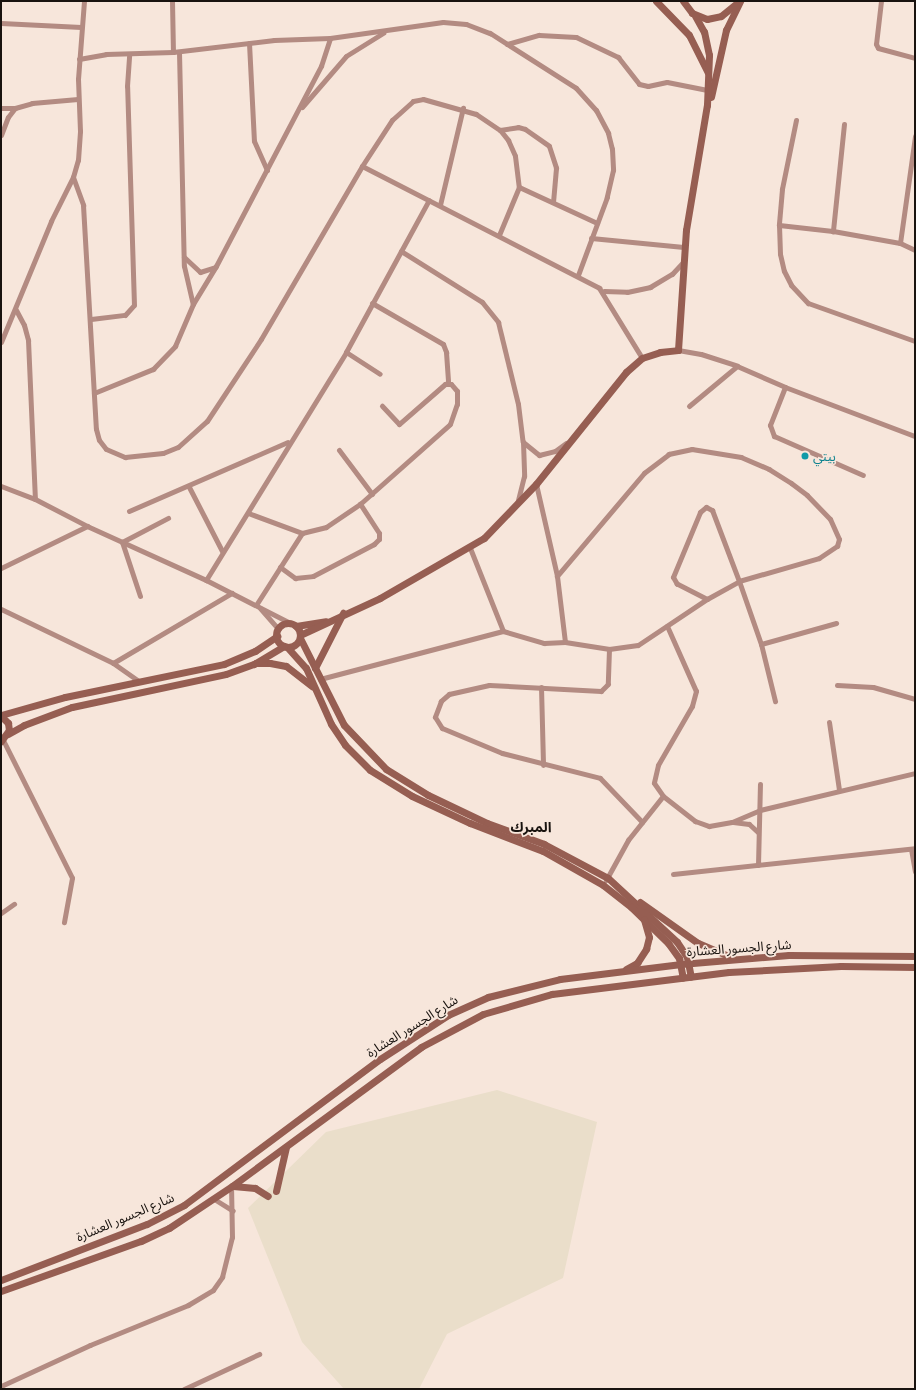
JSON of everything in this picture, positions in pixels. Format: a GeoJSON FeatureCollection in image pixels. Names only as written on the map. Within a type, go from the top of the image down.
{"type":"FeatureCollection","features":[{"type":"Feature","properties":{"kind":"street"},"geometry":{"type":"LineString","coordinates":[[172,1],[176,52],[184,257],[193,304]]}},
{"type":"Feature","properties":{"kind":"street"},"geometry":{"type":"LineString","coordinates":[[656,1],[689,35],[708,74]]}},
{"type":"Feature","properties":{"kind":"street"},"geometry":{"type":"LineString","coordinates":[[684,1],[695,16],[706,40],[708,74],[707,105]]}},
{"type":"Feature","properties":{"kind":"street"},"geometry":{"type":"LineString","coordinates":[[695,16],[707,20],[717,18],[740,1]]}},
{"type":"Feature","properties":{"kind":"street"},"geometry":{"type":"LineString","coordinates":[[678,350],[684,247],[707,105],[726,30],[740,1]]}},
{"type":"Feature","properties":{"kind":"street"},"geometry":{"type":"LineString","coordinates":[[881,1],[876,46],[882,51],[915,58]]}},
{"type":"Feature","properties":{"kind":"street"},"geometry":{"type":"LineString","coordinates":[[1,342],[16,310],[51,221],[74,176],[79,148],[79,59],[83,2]]}},
{"type":"Feature","properties":{"kind":"street"},"geometry":{"type":"LineString","coordinates":[[79,59],[106,54],[176,52],[249,43],[330,38],[389,31],[429,24],[459,22],[474,26],[507,44],[576,88],[596,110],[608,133],[612,149],[612,182],[578,276]]}},
{"type":"Feature","properties":{"kind":"street"},"geometry":{"type":"LineString","coordinates":[[1,23],[81,27]]}},
{"type":"Feature","properties":{"kind":"street"},"geometry":{"type":"LineString","coordinates":[[296,114],[346,56],[371,39],[389,31]]}},
{"type":"Feature","properties":{"kind":"street"},"geometry":{"type":"LineString","coordinates":[[507,44],[539,35],[576,37],[618,57],[639,84],[648,86],[667,82],[708,90]]}},
{"type":"Feature","properties":{"kind":"street"},"geometry":{"type":"LineString","coordinates":[[94,393],[140,376],[164,360],[175,346],[193,304],[216,266],[321,66],[330,38]]}},
{"type":"Feature","properties":{"kind":"street"},"geometry":{"type":"LineString","coordinates":[[249,43],[254,141],[267,170]]}},
{"type":"Feature","properties":{"kind":"street"},"geometry":{"type":"LineString","coordinates":[[91,319],[125,315],[134,305],[127,86],[129,54]]}},
{"type":"Feature","properties":{"kind":"street"},"geometry":{"type":"LineString","coordinates":[[1,108],[15,108],[32,102],[78,99]]}},
{"type":"Feature","properties":{"kind":"street"},"geometry":{"type":"LineString","coordinates":[[74,176],[83,205],[91,319],[96,429],[99,440],[114,454],[125,457],[164,453],[184,442],[207,422],[261,339],[362,166],[392,120],[413,101],[423,99],[463,108],[476,114],[500,130],[508,140],[515,156],[519,187],[499,235]]}},
{"type":"Feature","properties":{"kind":"street"},"geometry":{"type":"LineString","coordinates":[[1,135],[8,117],[15,108]]}},
{"type":"Feature","properties":{"kind":"street"},"geometry":{"type":"LineString","coordinates":[[440,205],[463,108]]}},
{"type":"Feature","properties":{"kind":"street"},"geometry":{"type":"LineString","coordinates":[[796,120],[782,189],[779,225],[784,271],[798,294],[808,303],[915,341]]}},
{"type":"Feature","properties":{"kind":"street"},"geometry":{"type":"LineString","coordinates":[[833,231],[844,124]]}},
{"type":"Feature","properties":{"kind":"street"},"geometry":{"type":"LineString","coordinates":[[500,130],[518,127],[525,129],[549,146],[556,168],[553,202]]}},
{"type":"Feature","properties":{"kind":"street"},"geometry":{"type":"LineString","coordinates":[[900,243],[915,136]]}},
{"type":"Feature","properties":{"kind":"street"},"geometry":{"type":"LineString","coordinates":[[362,166],[499,235],[604,291],[627,292],[650,287],[672,274],[683,262]]}},
{"type":"Feature","properties":{"kind":"street"},"geometry":{"type":"LineString","coordinates":[[519,187],[597,223]]}},
{"type":"Feature","properties":{"kind":"street"},"geometry":{"type":"LineString","coordinates":[[206,580],[222,551],[248,513],[288,442],[346,352],[429,200]]}},
{"type":"Feature","properties":{"kind":"street"},"geometry":{"type":"LineString","coordinates":[[779,225],[833,231],[900,243],[915,250]]}},
{"type":"Feature","properties":{"kind":"street"},"geometry":{"type":"LineString","coordinates":[[591,238],[684,247]]}},
{"type":"Feature","properties":{"kind":"street"},"geometry":{"type":"LineString","coordinates":[[401,251],[465,290],[492,311],[503,337],[524,442],[524,476],[516,506]]}},
{"type":"Feature","properties":{"kind":"street"},"geometry":{"type":"LineString","coordinates":[[184,257],[200,272],[216,266]]}},
{"type":"Feature","properties":{"kind":"street"},"geometry":{"type":"LineString","coordinates":[[604,291],[642,358]]}},
{"type":"Feature","properties":{"kind":"street"},"geometry":{"type":"LineString","coordinates":[[372,303],[443,344],[446,352],[448,384]]}},
{"type":"Feature","properties":{"kind":"street"},"geometry":{"type":"LineString","coordinates":[[16,310],[24,325],[28,340],[35,499]]}},
{"type":"Feature","properties":{"kind":"street"},"geometry":{"type":"LineString","coordinates":[[64,922],[72,878],[2,741],[8,734],[24,725],[72,707],[204,679],[254,664],[286,647],[297,644],[300,636],[326,621],[380,598],[470,548],[484,538],[536,484],[619,379],[642,358],[660,352],[678,350],[701,354],[737,366],[785,387],[915,436]]}},
{"type":"Feature","properties":{"kind":"street"},"geometry":{"type":"LineString","coordinates":[[346,352],[380,374]]}},
{"type":"Feature","properties":{"kind":"street"},"geometry":{"type":"LineString","coordinates":[[689,406],[737,366]]}},
{"type":"Feature","properties":{"kind":"street"},"geometry":{"type":"LineString","coordinates":[[382,406],[397,423],[401,423],[448,384]]}},
{"type":"Feature","properties":{"kind":"street"},"geometry":{"type":"LineString","coordinates":[[248,513],[302,532],[326,527],[360,504],[424,444],[450,424],[457,404],[457,391],[454,386],[448,384]]}},
{"type":"Feature","properties":{"kind":"street"},"geometry":{"type":"LineString","coordinates":[[785,387],[770,425],[774,436],[862,475]]}},
{"type":"Feature","properties":{"kind":"street"},"geometry":{"type":"LineString","coordinates":[[524,442],[535,453],[546,455],[573,439]]}},
{"type":"Feature","properties":{"kind":"street"},"geometry":{"type":"LineString","coordinates":[[129,511],[189,487],[288,442]]}},
{"type":"Feature","properties":{"kind":"street"},"geometry":{"type":"LineString","coordinates":[[320,679],[503,631],[544,644],[565,642],[609,650],[638,646],[707,599],[739,581],[829,553],[837,546],[837,531],[807,495],[770,469],[741,457],[692,449],[669,454],[644,473],[557,576]]}},
{"type":"Feature","properties":{"kind":"street"},"geometry":{"type":"LineString","coordinates":[[339,450],[372,494]]}},
{"type":"Feature","properties":{"kind":"street"},"geometry":{"type":"LineString","coordinates":[[536,484],[557,576],[565,642]]}},
{"type":"Feature","properties":{"kind":"street"},"geometry":{"type":"LineString","coordinates":[[1,486],[35,499],[88,526],[232,592],[293,625],[300,636],[344,725],[372,756],[400,779],[487,823],[544,844],[608,878],[677,942],[685,952],[687,978]]}},
{"type":"Feature","properties":{"kind":"street"},"geometry":{"type":"LineString","coordinates":[[189,487],[222,551]]}},
{"type":"Feature","properties":{"kind":"street"},"geometry":{"type":"LineString","coordinates":[[280,566],[295,578],[313,576],[374,544],[379,533],[360,504]]}},
{"type":"Feature","properties":{"kind":"street"},"geometry":{"type":"LineString","coordinates":[[707,599],[677,584],[673,577],[700,512],[706,506],[712,510],[739,581],[761,644],[775,701]]}},
{"type":"Feature","properties":{"kind":"street"},"geometry":{"type":"LineString","coordinates":[[122,542],[168,518]]}},
{"type":"Feature","properties":{"kind":"street"},"geometry":{"type":"LineString","coordinates":[[1,568],[88,526]]}},
{"type":"Feature","properties":{"kind":"street"},"geometry":{"type":"LineString","coordinates":[[258,606],[280,566],[302,532]]}},
{"type":"Feature","properties":{"kind":"street"},"geometry":{"type":"LineString","coordinates":[[122,542],[140,596]]}},
{"type":"Feature","properties":{"kind":"street"},"geometry":{"type":"LineString","coordinates":[[470,548],[503,631]]}},
{"type":"Feature","properties":{"kind":"street"},"geometry":{"type":"LineString","coordinates":[[113,663],[232,592]]}},
{"type":"Feature","properties":{"kind":"street"},"geometry":{"type":"LineString","coordinates":[[258,606],[286,647],[306,668],[331,724],[345,745],[370,770],[412,796],[470,823],[543,851],[603,885],[668,943],[685,964]]}},
{"type":"Feature","properties":{"kind":"street"},"geometry":{"type":"LineString","coordinates":[[1,609],[113,663],[140,682]]}},
{"type":"Feature","properties":{"kind":"street"},"geometry":{"type":"LineString","coordinates":[[315,668],[343,613]]}},
{"type":"Feature","properties":{"kind":"street"},"geometry":{"type":"LineString","coordinates":[[8,734],[8,723],[1,715],[64,697],[207,668],[241,658],[277,633],[293,625],[326,621]]}},
{"type":"Feature","properties":{"kind":"street"},"geometry":{"type":"LineString","coordinates":[[761,644],[836,623]]}},
{"type":"Feature","properties":{"kind":"street"},"geometry":{"type":"LineString","coordinates":[[667,626],[696,691],[692,706],[656,771],[654,783],[663,796],[702,824],[709,826],[732,822],[760,810],[915,773]]}},
{"type":"Feature","properties":{"kind":"street"},"geometry":{"type":"LineString","coordinates":[[609,650],[608,684],[601,691],[489,685],[456,692],[441,701],[435,717],[442,728],[502,753],[543,765],[590,773],[600,778],[642,822]]}},
{"type":"Feature","properties":{"kind":"street"},"geometry":{"type":"LineString","coordinates":[[254,664],[270,663],[286,666],[305,678],[315,689]]}},
{"type":"Feature","properties":{"kind":"street"},"geometry":{"type":"LineString","coordinates":[[837,685],[873,687],[915,699]]}},
{"type":"Feature","properties":{"kind":"street"},"geometry":{"type":"LineString","coordinates":[[541,687],[543,765]]}},
{"type":"Feature","properties":{"kind":"street"},"geometry":{"type":"LineString","coordinates":[[829,722],[839,790]]}},
{"type":"Feature","properties":{"kind":"street"},"geometry":{"type":"LineString","coordinates":[[758,865],[760,784]]}},
{"type":"Feature","properties":{"kind":"street"},"geometry":{"type":"LineString","coordinates":[[603,885],[608,878],[617,858],[642,822],[663,796]]}},
{"type":"Feature","properties":{"kind":"street"},"geometry":{"type":"LineString","coordinates":[[732,822],[749,824],[758,832]]}},
{"type":"Feature","properties":{"kind":"street"},"geometry":{"type":"LineString","coordinates":[[672,874],[913,848],[915,872]]}},
{"type":"Feature","properties":{"kind":"street"},"geometry":{"type":"LineString","coordinates":[[629,897],[707,948],[735,959]]}},
{"type":"Feature","properties":{"kind":"street"},"geometry":{"type":"LineString","coordinates":[[1,913],[14,904]]}},
{"type":"Feature","properties":{"kind":"street"},"geometry":{"type":"LineString","coordinates":[[618,972],[631,968],[644,954],[648,937],[644,920]]}},
{"type":"Feature","properties":{"kind":"street","name":"شارع الجسور العشارة"},"geometry":{"type":"LineString","coordinates":[[1,1280],[166,1215],[203,1192],[380,1059],[424,1030],[471,1004],[530,984],[685,964],[789,956],[915,956]]}},
{"type":"Feature","properties":{"kind":"street","name":"شارع الجسور العشارة"},"geometry":{"type":"LineString","coordinates":[[1,1291],[148,1238],[232,1187],[421,1047],[483,1014],[552,994],[687,978],[792,968],[915,966]]}},
{"type":"Feature","properties":{"kind":"street"},"geometry":{"type":"LineString","coordinates":[[276,1191],[286,1146]]}},
{"type":"Feature","properties":{"kind":"street"},"geometry":{"type":"LineString","coordinates":[[258,1150],[264,1163]]}},
{"type":"Feature","properties":{"kind":"street"},"geometry":{"type":"LineString","coordinates":[[248,1157],[255,1170]]}},
{"type":"Feature","properties":{"kind":"street"},"geometry":{"type":"LineString","coordinates":[[1,1386],[203,1298],[213,1290],[224,1270],[232,1237],[232,1187],[248,1186],[268,1196]]}},
{"type":"Feature","properties":{"kind":"street"},"geometry":{"type":"LineString","coordinates":[[214,1199],[233,1211]]}},
{"type":"Feature","properties":{"kind":"street"},"geometry":{"type":"LineString","coordinates":[[184,1389],[259,1354]]}},
{"type":"Feature","properties":{"kind":"shaded area"},"geometry":{"type":"Polygon","coordinates":[[[497,1090],[597,1122],[563,1278],[447,1334],[419,1389],[344,1389],[302,1342],[248,1208],[326,1132],[497,1090]]]}},
{"type":"Feature","properties":{"kind":"place","name":"بيتي"},"geometry":{"type":"Point","coordinates":[805,456]}},
{"type":"Feature","properties":{"kind":"district","name":"المبرك"},"geometry":{"type":"Point","coordinates":[531,827]}}]}
